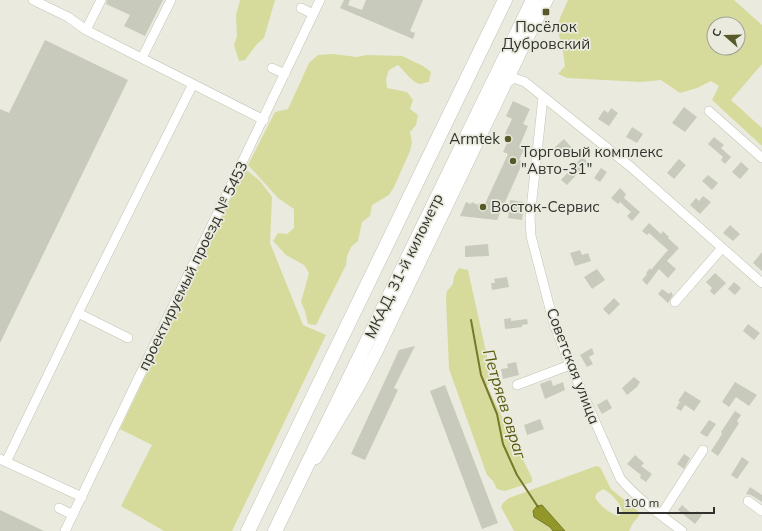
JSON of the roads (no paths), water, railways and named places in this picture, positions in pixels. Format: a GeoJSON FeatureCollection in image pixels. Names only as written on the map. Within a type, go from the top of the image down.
{"type":"FeatureCollection","features":[{"type":"Feature","properties":{"kind":"highway","name":"МКАД, 31-й километр"},"geometry":{"type":"LineString","coordinates":[[275,531],[533,0]]}},
{"type":"Feature","properties":{"kind":"highway","name":"МКАД, 31-й километр"},"geometry":{"type":"LineString","coordinates":[[248,531],[502,1]]}},
{"type":"Feature","properties":{"kind":"main road"},"geometry":{"type":"LineString","coordinates":[[293,495],[325,444],[378,348],[547,0]]}},
{"type":"Feature","properties":{"kind":"street"},"geometry":{"type":"LineString","coordinates":[[32,0],[68,17],[86,30],[264,120]]}},
{"type":"Feature","properties":{"kind":"street"},"geometry":{"type":"LineString","coordinates":[[86,30],[100,0]]}},
{"type":"Feature","properties":{"kind":"street"},"geometry":{"type":"LineString","coordinates":[[142,58],[171,0]]}},
{"type":"Feature","properties":{"kind":"street","name":"проектируемый проезд № 5453"},"geometry":{"type":"LineString","coordinates":[[65,531],[264,120],[320,0]]}},
{"type":"Feature","properties":{"kind":"street"},"geometry":{"type":"LineString","coordinates":[[301,8],[314,14]]}},
{"type":"Feature","properties":{"kind":"street"},"geometry":{"type":"LineString","coordinates":[[519,56],[518,71],[525,82],[632,168],[762,284]]}},
{"type":"Feature","properties":{"kind":"street"},"geometry":{"type":"LineString","coordinates":[[272,68],[285,74]]}},
{"type":"Feature","properties":{"kind":"street"},"geometry":{"type":"LineString","coordinates":[[506,84],[514,78],[525,82]]}},
{"type":"Feature","properties":{"kind":"street"},"geometry":{"type":"LineString","coordinates":[[82,497],[3,461],[193,84]]}},
{"type":"Feature","properties":{"kind":"street","name":"Советская улица"},"geometry":{"type":"LineString","coordinates":[[543,97],[530,218],[531,236],[554,324],[570,365],[620,478],[625,485],[648,506],[682,531]]}},
{"type":"Feature","properties":{"kind":"street"},"geometry":{"type":"LineString","coordinates":[[709,111],[762,158]]}},
{"type":"Feature","properties":{"kind":"street"},"geometry":{"type":"LineString","coordinates":[[675,302],[722,248]]}},
{"type":"Feature","properties":{"kind":"street"},"geometry":{"type":"LineString","coordinates":[[78,313],[128,338]]}},
{"type":"Feature","properties":{"kind":"street"},"geometry":{"type":"LineString","coordinates":[[517,385],[570,365]]}},
{"type":"Feature","properties":{"kind":"street"},"geometry":{"type":"LineString","coordinates":[[661,515],[703,450]]}},
{"type":"Feature","properties":{"kind":"street"},"geometry":{"type":"LineString","coordinates":[[748,501],[762,511]]}},
{"type":"Feature","properties":{"kind":"street"},"geometry":{"type":"LineString","coordinates":[[59,508],[73,515]]}},
{"type":"Feature","properties":{"kind":"waterway","name":"Петряев овраг"},"geometry":{"type":"LineString","coordinates":[[471,320],[481,375],[497,414],[503,444],[517,475],[538,507]]}},
{"type":"Feature","properties":{"kind":"place","name":"Посёлок Дубровский"},"geometry":{"type":"Point","coordinates":[546,12]}},
{"type":"Feature","properties":{"kind":"place","name":"Armtek"},"geometry":{"type":"Point","coordinates":[508,139]}},
{"type":"Feature","properties":{"kind":"place","name":"Торговый комплекс \"Авто-31\""},"geometry":{"type":"Point","coordinates":[513,161]}},
{"type":"Feature","properties":{"kind":"place","name":"Восток-Сервис"},"geometry":{"type":"Point","coordinates":[483,207]}}]}
